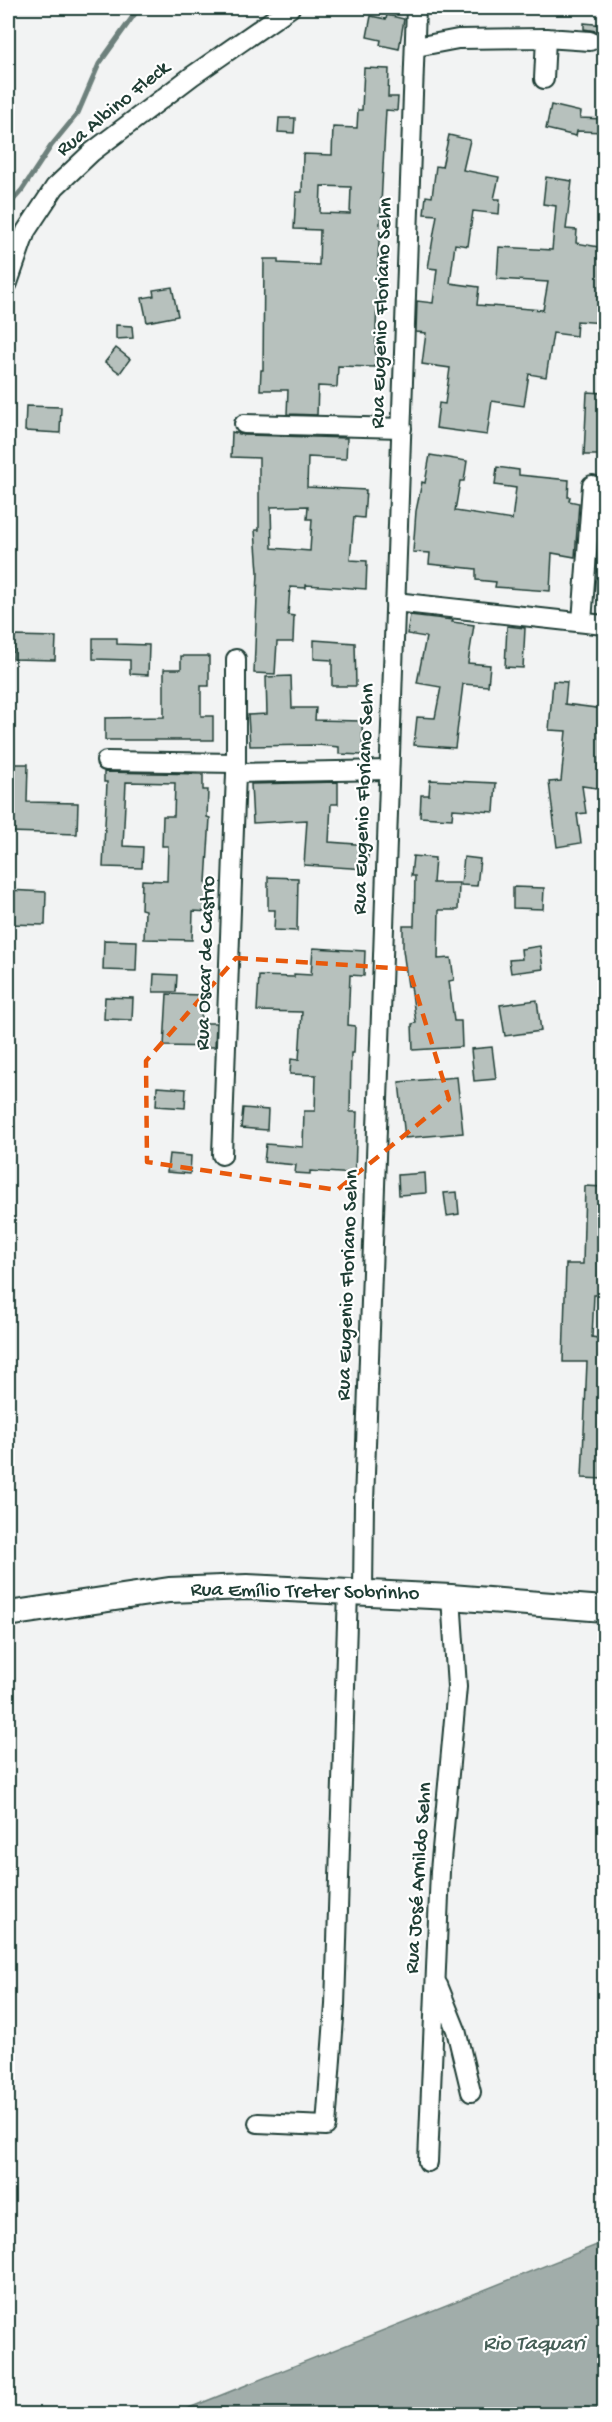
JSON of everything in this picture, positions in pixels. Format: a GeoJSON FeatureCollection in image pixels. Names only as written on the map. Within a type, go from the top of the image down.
{"type":"FeatureCollection","features":[{"type":"Feature","properties":{"kind":"main road","name":"Rua Emílio Treter Sobrinho"},"geometry":{"type":"LineString","coordinates":[[8,1614],[169,1590],[247,1587],[451,1597],[604,1609]]}},
{"type":"Feature","properties":{"kind":"street","name":"Rua Albino Fleck"},"geometry":{"type":"LineString","coordinates":[[8,283],[26,231],[55,187],[101,145],[192,76],[291,8]]}},
{"type":"Feature","properties":{"kind":"street","name":"Rua Eugenio Floriano Sehn"},"geometry":{"type":"LineString","coordinates":[[258,2123],[326,2126],[335,2005],[356,1592],[364,1490],[416,8]]}},
{"type":"Feature","properties":{"kind":"street"},"geometry":{"type":"LineString","coordinates":[[416,47],[459,39],[546,38],[590,41]]}},
{"type":"Feature","properties":{"kind":"street"},"geometry":{"type":"LineString","coordinates":[[544,79],[546,38]]}},
{"type":"Feature","properties":{"kind":"street"},"geometry":{"type":"LineString","coordinates":[[244,424],[402,428]]}},
{"type":"Feature","properties":{"kind":"street"},"geometry":{"type":"LineString","coordinates":[[582,622],[592,485]]}},
{"type":"Feature","properties":{"kind":"street"},"geometry":{"type":"LineString","coordinates":[[395,602],[604,625]]}},
{"type":"Feature","properties":{"kind":"street","name":"Rua Oscar de Castro"},"geometry":{"type":"LineString","coordinates":[[222,1155],[236,768],[236,659]]}},
{"type":"Feature","properties":{"kind":"street"},"geometry":{"type":"LineString","coordinates":[[106,761],[236,768],[388,770]]}},
{"type":"Feature","properties":{"kind":"street","name":"Rua José Arnildo Sehn"},"geometry":{"type":"LineString","coordinates":[[428,2162],[440,1871],[457,1687],[451,1597]]}},
{"type":"Feature","properties":{"kind":"street"},"geometry":{"type":"LineString","coordinates":[[436,1980],[456,2030],[471,2092]]}},
{"type":"Feature","properties":{"kind":"highlighted area"},"geometry":{"type":"Polygon","coordinates":[[[236,958],[409,969],[449,1099],[337,1190],[147,1162],[146,1061],[236,958]]]}},
{"type":"Feature","properties":{"kind":"water","name":"Rio Taquari"},"geometry":{"type":"Polygon","coordinates":[[[604,2242],[604,2414],[174,2414],[604,2242]]]}},
{"type":"Feature","properties":{"kind":"building"},"geometry":{"type":"Polygon","coordinates":[[[387,15],[404,19],[399,49],[380,45],[381,40],[367,37],[371,16],[386,19],[387,15]]]}},
{"type":"Feature","properties":{"kind":"building"},"geometry":{"type":"Polygon","coordinates":[[[584,23],[604,25],[604,40],[601,40],[596,31],[584,29],[584,23]]]}},
{"type":"Feature","properties":{"kind":"building"},"geometry":{"type":"Polygon","coordinates":[[[364,68],[389,69],[388,97],[398,97],[397,111],[386,110],[375,367],[338,366],[337,387],[318,386],[317,415],[287,414],[288,390],[260,390],[261,370],[263,370],[264,259],[278,259],[278,263],[319,265],[320,230],[294,229],[296,192],[302,192],[303,154],[332,155],[333,127],[357,128],[358,110],[362,110],[364,68]],[[321,186],[320,213],[350,214],[351,187],[321,186]]]}},
{"type":"Feature","properties":{"kind":"building"},"geometry":{"type":"Polygon","coordinates":[[[551,105],[581,112],[580,118],[604,119],[604,132],[577,131],[576,136],[546,129],[551,105]]]}},
{"type":"Feature","properties":{"kind":"building"},"geometry":{"type":"Polygon","coordinates":[[[279,118],[295,118],[294,133],[278,132],[279,118]]]}},
{"type":"Feature","properties":{"kind":"building"},"geometry":{"type":"Polygon","coordinates":[[[449,135],[470,140],[463,170],[499,177],[494,199],[500,199],[499,214],[473,211],[468,246],[455,244],[450,283],[479,287],[477,305],[543,310],[548,282],[497,279],[499,247],[552,250],[556,206],[543,204],[546,177],[572,181],[566,229],[577,230],[576,243],[604,248],[604,323],[577,321],[576,336],[553,333],[546,377],[529,374],[524,406],[492,401],[487,435],[436,428],[439,403],[445,404],[450,368],[422,364],[426,333],[416,332],[417,301],[433,303],[437,269],[428,268],[437,215],[424,214],[426,196],[432,197],[436,166],[442,167],[449,135]]]}},
{"type":"Feature","properties":{"kind":"building"},"geometry":{"type":"Polygon","coordinates":[[[172,287],[178,316],[147,322],[142,298],[154,296],[153,290],[172,287]]]}},
{"type":"Feature","properties":{"kind":"building"},"geometry":{"type":"Polygon","coordinates":[[[116,325],[132,326],[133,338],[116,339],[116,325]]]}},
{"type":"Feature","properties":{"kind":"building"},"geometry":{"type":"Polygon","coordinates":[[[116,348],[130,359],[120,373],[105,362],[116,348]]]}},
{"type":"Feature","properties":{"kind":"building"},"geometry":{"type":"Polygon","coordinates":[[[587,392],[603,393],[600,455],[584,455],[587,392]]]}},
{"type":"Feature","properties":{"kind":"building"},"geometry":{"type":"Polygon","coordinates":[[[26,406],[61,407],[60,433],[25,431],[26,406]]]}},
{"type":"Feature","properties":{"kind":"building"},"geometry":{"type":"Polygon","coordinates":[[[232,432],[244,435],[347,438],[346,459],[308,457],[307,487],[366,490],[364,518],[354,517],[350,560],[367,561],[366,589],[306,585],[306,588],[290,587],[288,615],[294,616],[293,642],[277,642],[275,674],[254,673],[258,572],[255,530],[259,530],[259,458],[231,457],[232,432]],[[308,506],[271,507],[272,548],[310,551],[312,519],[307,519],[308,506]]]}},
{"type":"Feature","properties":{"kind":"building"},"geometry":{"type":"Polygon","coordinates":[[[430,455],[467,461],[464,481],[460,481],[455,511],[512,520],[516,488],[495,485],[497,467],[519,470],[519,475],[569,480],[569,501],[579,503],[575,557],[552,553],[550,591],[495,587],[496,582],[476,580],[476,569],[429,564],[430,553],[413,552],[416,511],[422,482],[425,483],[430,455]]]}},
{"type":"Feature","properties":{"kind":"building"},"geometry":{"type":"Polygon","coordinates":[[[410,615],[474,625],[468,663],[490,665],[488,686],[463,684],[455,748],[414,745],[417,717],[435,718],[441,687],[417,683],[426,637],[407,634],[410,615]]]}},
{"type":"Feature","properties":{"kind":"building"},"geometry":{"type":"Polygon","coordinates":[[[507,626],[525,628],[523,668],[505,667],[507,626]]]}},
{"type":"Feature","properties":{"kind":"building"},"geometry":{"type":"Polygon","coordinates":[[[14,636],[56,637],[55,660],[13,659],[14,636]]]}},
{"type":"Feature","properties":{"kind":"building"},"geometry":{"type":"Polygon","coordinates":[[[93,638],[117,638],[117,644],[149,645],[148,675],[130,674],[130,660],[93,659],[93,638]]]}},
{"type":"Feature","properties":{"kind":"building"},"geometry":{"type":"Polygon","coordinates":[[[314,640],[355,643],[356,686],[332,686],[332,660],[314,659],[314,640]]]}},
{"type":"Feature","properties":{"kind":"building"},"geometry":{"type":"Polygon","coordinates":[[[181,656],[209,656],[209,686],[201,686],[201,716],[213,716],[213,740],[105,740],[105,718],[164,717],[164,669],[181,669],[181,656]]]}},
{"type":"Feature","properties":{"kind":"building"},"geometry":{"type":"Polygon","coordinates":[[[291,676],[292,708],[316,708],[315,720],[362,721],[363,755],[339,754],[339,747],[318,745],[250,746],[248,715],[267,714],[266,677],[291,676]]]}},
{"type":"Feature","properties":{"kind":"building"},"geometry":{"type":"Polygon","coordinates":[[[553,681],[567,682],[565,704],[604,709],[604,789],[582,786],[586,813],[577,814],[581,843],[557,847],[549,782],[561,781],[566,731],[549,730],[553,681]]]}},
{"type":"Feature","properties":{"kind":"building"},"geometry":{"type":"Polygon","coordinates":[[[8,764],[28,764],[27,802],[78,803],[77,834],[8,832],[8,764]]]}},
{"type":"Feature","properties":{"kind":"building"},"geometry":{"type":"Polygon","coordinates":[[[104,772],[203,774],[203,790],[208,790],[207,817],[210,818],[206,882],[211,882],[210,912],[193,911],[192,940],[144,939],[145,910],[141,909],[142,880],[167,881],[168,846],[162,846],[163,816],[174,816],[175,783],[126,782],[123,846],[143,847],[142,868],[103,867],[107,782],[104,782],[104,772]]]}},
{"type":"Feature","properties":{"kind":"building"},"geometry":{"type":"Polygon","coordinates":[[[430,780],[496,783],[494,812],[453,809],[452,819],[420,817],[421,795],[429,795],[430,780]]]}},
{"type":"Feature","properties":{"kind":"building"},"geometry":{"type":"Polygon","coordinates":[[[338,782],[338,804],[331,804],[329,842],[369,845],[367,869],[304,865],[307,820],[253,823],[251,784],[338,782]]]}},
{"type":"Feature","properties":{"kind":"building"},"geometry":{"type":"Polygon","coordinates":[[[413,856],[435,858],[433,883],[459,883],[458,910],[439,910],[438,959],[451,958],[454,980],[449,981],[454,1021],[461,1021],[462,1047],[413,1050],[412,1024],[416,1023],[403,950],[403,926],[414,926],[415,876],[411,876],[413,856]]]}},
{"type":"Feature","properties":{"kind":"building"},"geometry":{"type":"Polygon","coordinates":[[[464,857],[480,859],[477,886],[461,885],[464,857]]]}},
{"type":"Feature","properties":{"kind":"building"},"geometry":{"type":"Polygon","coordinates":[[[268,877],[298,878],[297,931],[274,930],[275,910],[268,910],[268,877]]]}},
{"type":"Feature","properties":{"kind":"building"},"geometry":{"type":"Polygon","coordinates":[[[513,887],[544,888],[543,909],[513,908],[513,887]]]}},
{"type":"Feature","properties":{"kind":"building"},"geometry":{"type":"Polygon","coordinates":[[[8,890],[46,892],[45,925],[8,924],[8,890]]]}},
{"type":"Feature","properties":{"kind":"building"},"geometry":{"type":"Polygon","coordinates":[[[104,940],[137,941],[136,971],[103,970],[104,940]]]}},
{"type":"Feature","properties":{"kind":"building"},"geometry":{"type":"Polygon","coordinates":[[[540,946],[543,969],[511,973],[509,960],[522,959],[521,949],[540,946]]]}},
{"type":"Feature","properties":{"kind":"building"},"geometry":{"type":"Polygon","coordinates":[[[313,948],[365,951],[364,976],[350,975],[348,1025],[355,1026],[354,1053],[351,1053],[350,1112],[357,1112],[355,1174],[310,1171],[310,1174],[295,1173],[296,1165],[264,1162],[266,1144],[303,1147],[304,1111],[315,1111],[316,1075],[290,1074],[291,1059],[299,1060],[302,1012],[257,1011],[259,976],[311,975],[313,948]]]}},
{"type":"Feature","properties":{"kind":"building"},"geometry":{"type":"Polygon","coordinates":[[[154,974],[177,975],[176,992],[153,992],[154,974]]]}},
{"type":"Feature","properties":{"kind":"building"},"geometry":{"type":"Polygon","coordinates":[[[167,994],[202,995],[201,1023],[216,1023],[215,1047],[164,1046],[167,994]]]}},
{"type":"Feature","properties":{"kind":"building"},"geometry":{"type":"Polygon","coordinates":[[[105,997],[133,998],[132,1020],[104,1019],[105,997]]]}},
{"type":"Feature","properties":{"kind":"building"},"geometry":{"type":"Polygon","coordinates":[[[537,1000],[541,1031],[505,1036],[500,1005],[537,1000]]]}},
{"type":"Feature","properties":{"kind":"building"},"geometry":{"type":"Polygon","coordinates":[[[492,1047],[496,1079],[474,1081],[471,1049],[492,1047]]]}},
{"type":"Feature","properties":{"kind":"building"},"geometry":{"type":"Polygon","coordinates":[[[457,1077],[463,1133],[405,1138],[399,1082],[457,1077]]]}},
{"type":"Feature","properties":{"kind":"building"},"geometry":{"type":"Polygon","coordinates":[[[157,1087],[186,1089],[185,1108],[156,1106],[157,1087]]]}},
{"type":"Feature","properties":{"kind":"building"},"geometry":{"type":"Polygon","coordinates":[[[243,1108],[268,1110],[267,1130],[241,1128],[243,1108]]]}},
{"type":"Feature","properties":{"kind":"building"},"geometry":{"type":"Polygon","coordinates":[[[169,1154],[191,1156],[190,1174],[167,1172],[169,1154]]]}},
{"type":"Feature","properties":{"kind":"building"},"geometry":{"type":"Polygon","coordinates":[[[425,1173],[426,1193],[399,1195],[398,1175],[425,1173]]]}},
{"type":"Feature","properties":{"kind":"building"},"geometry":{"type":"Polygon","coordinates":[[[585,1186],[604,1187],[604,1295],[594,1295],[592,1337],[604,1339],[604,1479],[582,1478],[587,1362],[563,1362],[566,1264],[583,1264],[585,1186]]]}},
{"type":"Feature","properties":{"kind":"building"},"geometry":{"type":"Polygon","coordinates":[[[457,1192],[459,1214],[447,1216],[444,1193],[457,1192]]]}},
{"type":"Feature","properties":{"kind":"waterway"},"geometry":{"type":"LineString","coordinates":[[8,206],[78,113],[99,64],[139,8]]}}]}
